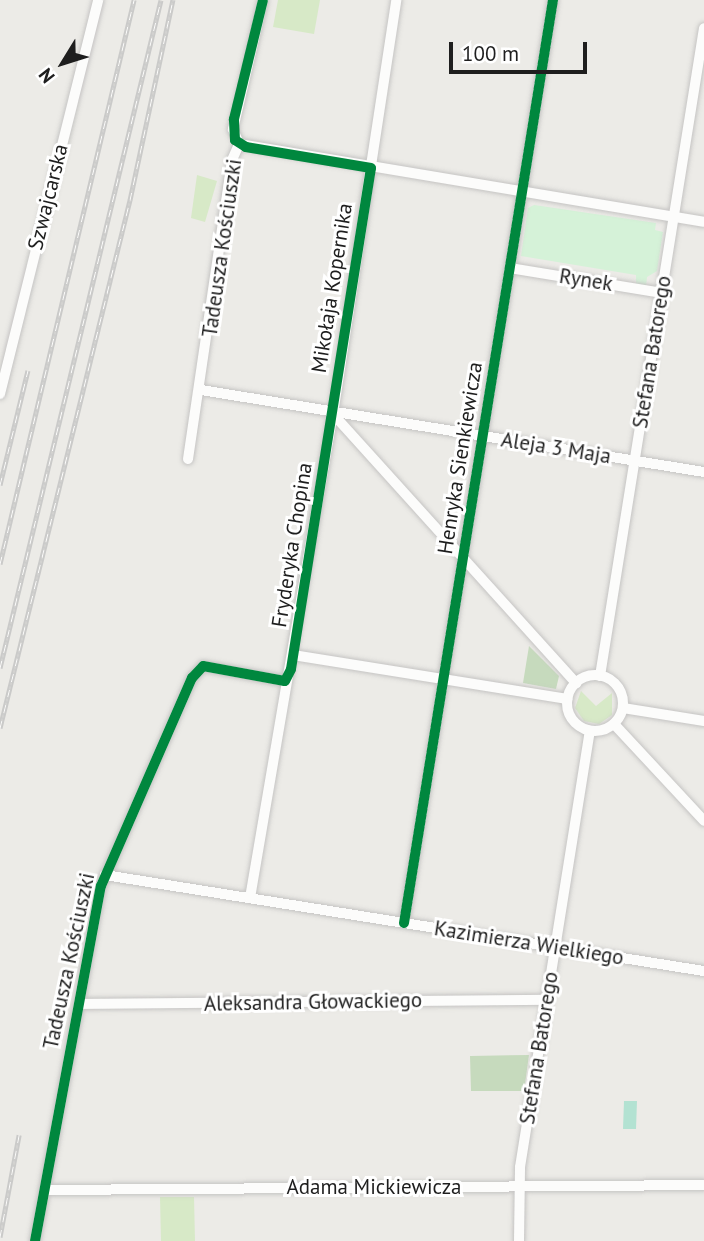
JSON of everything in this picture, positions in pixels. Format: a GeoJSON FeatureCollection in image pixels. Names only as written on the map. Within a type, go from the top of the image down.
{"type":"FeatureCollection","features":[{"type":"Feature","properties":{"kind":"street","name":"Szwajcarska"},"geometry":{"type":"LineString","coordinates":[[0,394],[98,0]]}},
{"type":"Feature","properties":{"kind":"street","name":"Tadeusza Kościuszki"},"geometry":{"type":"LineString","coordinates":[[188,459],[201,390],[230,178],[239,144],[233,129],[263,0]]}},
{"type":"Feature","properties":{"kind":"street","name":"Mikołaja Kopernika"},"geometry":{"type":"LineString","coordinates":[[333,414],[396,0]]}},
{"type":"Feature","properties":{"kind":"street","name":"Henryka Sienkiewicza"},"geometry":{"type":"LineString","coordinates":[[404,923],[553,0]]}},
{"type":"Feature","properties":{"kind":"street","name":"Stefana Batorego"},"geometry":{"type":"LineString","coordinates":[[600,676],[704,28]]}},
{"type":"Feature","properties":{"kind":"street"},"geometry":{"type":"LineString","coordinates":[[239,144],[704,222]]}},
{"type":"Feature","properties":{"kind":"street","name":"Rynek"},"geometry":{"type":"LineString","coordinates":[[510,268],[662,293]]}},
{"type":"Feature","properties":{"kind":"street","name":"Aleja 3 Maja"},"geometry":{"type":"LineString","coordinates":[[201,390],[333,414],[704,472]]}},
{"type":"Feature","properties":{"kind":"street"},"geometry":{"type":"LineString","coordinates":[[333,414],[576,683]]}},
{"type":"Feature","properties":{"kind":"street","name":"Fryderyka Chopina"},"geometry":{"type":"LineString","coordinates":[[250,898],[285,681],[293,655],[333,414]]}},
{"type":"Feature","properties":{"kind":"street"},"geometry":{"type":"LineString","coordinates":[[293,655],[567,699]]}},
{"type":"Feature","properties":{"kind":"street","name":"Tadeusza Kościuszki"},"geometry":{"type":"LineString","coordinates":[[35,1241],[105,875],[196,671],[216,667],[285,681]]}},
{"type":"Feature","properties":{"kind":"street"},"geometry":{"type":"LineString","coordinates":[[600,676],[615,684],[623,708],[614,724],[590,731],[570,716],[567,699],[576,683],[600,676]]}},
{"type":"Feature","properties":{"kind":"street"},"geometry":{"type":"LineString","coordinates":[[623,708],[704,721]]}},
{"type":"Feature","properties":{"kind":"street"},"geometry":{"type":"LineString","coordinates":[[614,724],[704,821]]}},
{"type":"Feature","properties":{"kind":"street","name":"Stefana Batorego"},"geometry":{"type":"LineString","coordinates":[[519,1241],[518,1186],[590,731]]}},
{"type":"Feature","properties":{"kind":"street","name":"Kazimierza Wielkiego"},"geometry":{"type":"LineString","coordinates":[[105,875],[704,971]]}},
{"type":"Feature","properties":{"kind":"street","name":"Aleksandra Głowackiego"},"geometry":{"type":"LineString","coordinates":[[79,1004],[547,1000]]}},
{"type":"Feature","properties":{"kind":"street","name":"Adama Mickiewicza"},"geometry":{"type":"LineString","coordinates":[[45,1190],[704,1185]]}},
{"type":"Feature","properties":{"kind":"green space"},"geometry":{"type":"Polygon","coordinates":[[[278,0],[320,0],[314,34],[273,27],[278,0]]]}},
{"type":"Feature","properties":{"kind":"green space"},"geometry":{"type":"Polygon","coordinates":[[[197,175],[217,181],[205,222],[191,218],[197,175]]]}},
{"type":"Feature","properties":{"kind":"green space"},"geometry":{"type":"Polygon","coordinates":[[[534,205],[656,223],[655,230],[663,232],[657,271],[647,277],[646,286],[636,284],[636,275],[521,256],[528,208],[534,205]]]}},
{"type":"Feature","properties":{"kind":"green space"},"geometry":{"type":"Polygon","coordinates":[[[529,646],[559,676],[556,689],[523,683],[529,646]]]}},
{"type":"Feature","properties":{"kind":"green space"},"geometry":{"type":"Polygon","coordinates":[[[581,691],[596,706],[612,693],[612,715],[599,724],[584,721],[575,708],[581,691]]]}},
{"type":"Feature","properties":{"kind":"green space"},"geometry":{"type":"Polygon","coordinates":[[[529,1055],[524,1091],[471,1091],[470,1056],[529,1055]]]}},
{"type":"Feature","properties":{"kind":"green space"},"geometry":{"type":"Polygon","coordinates":[[[624,1101],[637,1101],[636,1129],[623,1129],[624,1101]]]}},
{"type":"Feature","properties":{"kind":"green space"},"geometry":{"type":"Polygon","coordinates":[[[160,1197],[194,1197],[195,1241],[161,1241],[160,1197]]]}},
{"type":"Feature","properties":{"kind":"railway"},"geometry":{"type":"LineString","coordinates":[[0,564],[134,0]]}},
{"type":"Feature","properties":{"kind":"railway"},"geometry":{"type":"LineString","coordinates":[[0,668],[161,0]]}},
{"type":"Feature","properties":{"kind":"railway"},"geometry":{"type":"LineString","coordinates":[[0,728],[130,200],[173,0]]}},
{"type":"Feature","properties":{"kind":"railway"},"geometry":{"type":"LineString","coordinates":[[0,485],[28,370]]}},
{"type":"Feature","properties":{"kind":"railway"},"geometry":{"type":"LineString","coordinates":[[0,1237],[19,1135]]}},
{"type":"Feature","properties":{"kind":"cycle path"},"geometry":{"type":"LineString","coordinates":[[35,1241],[101,886],[192,678],[203,666],[285,681],[291,669],[371,168],[246,147],[235,140],[234,119],[263,0]]}},
{"type":"Feature","properties":{"kind":"cycle path"},"geometry":{"type":"LineString","coordinates":[[404,923],[553,0]]}}]}
